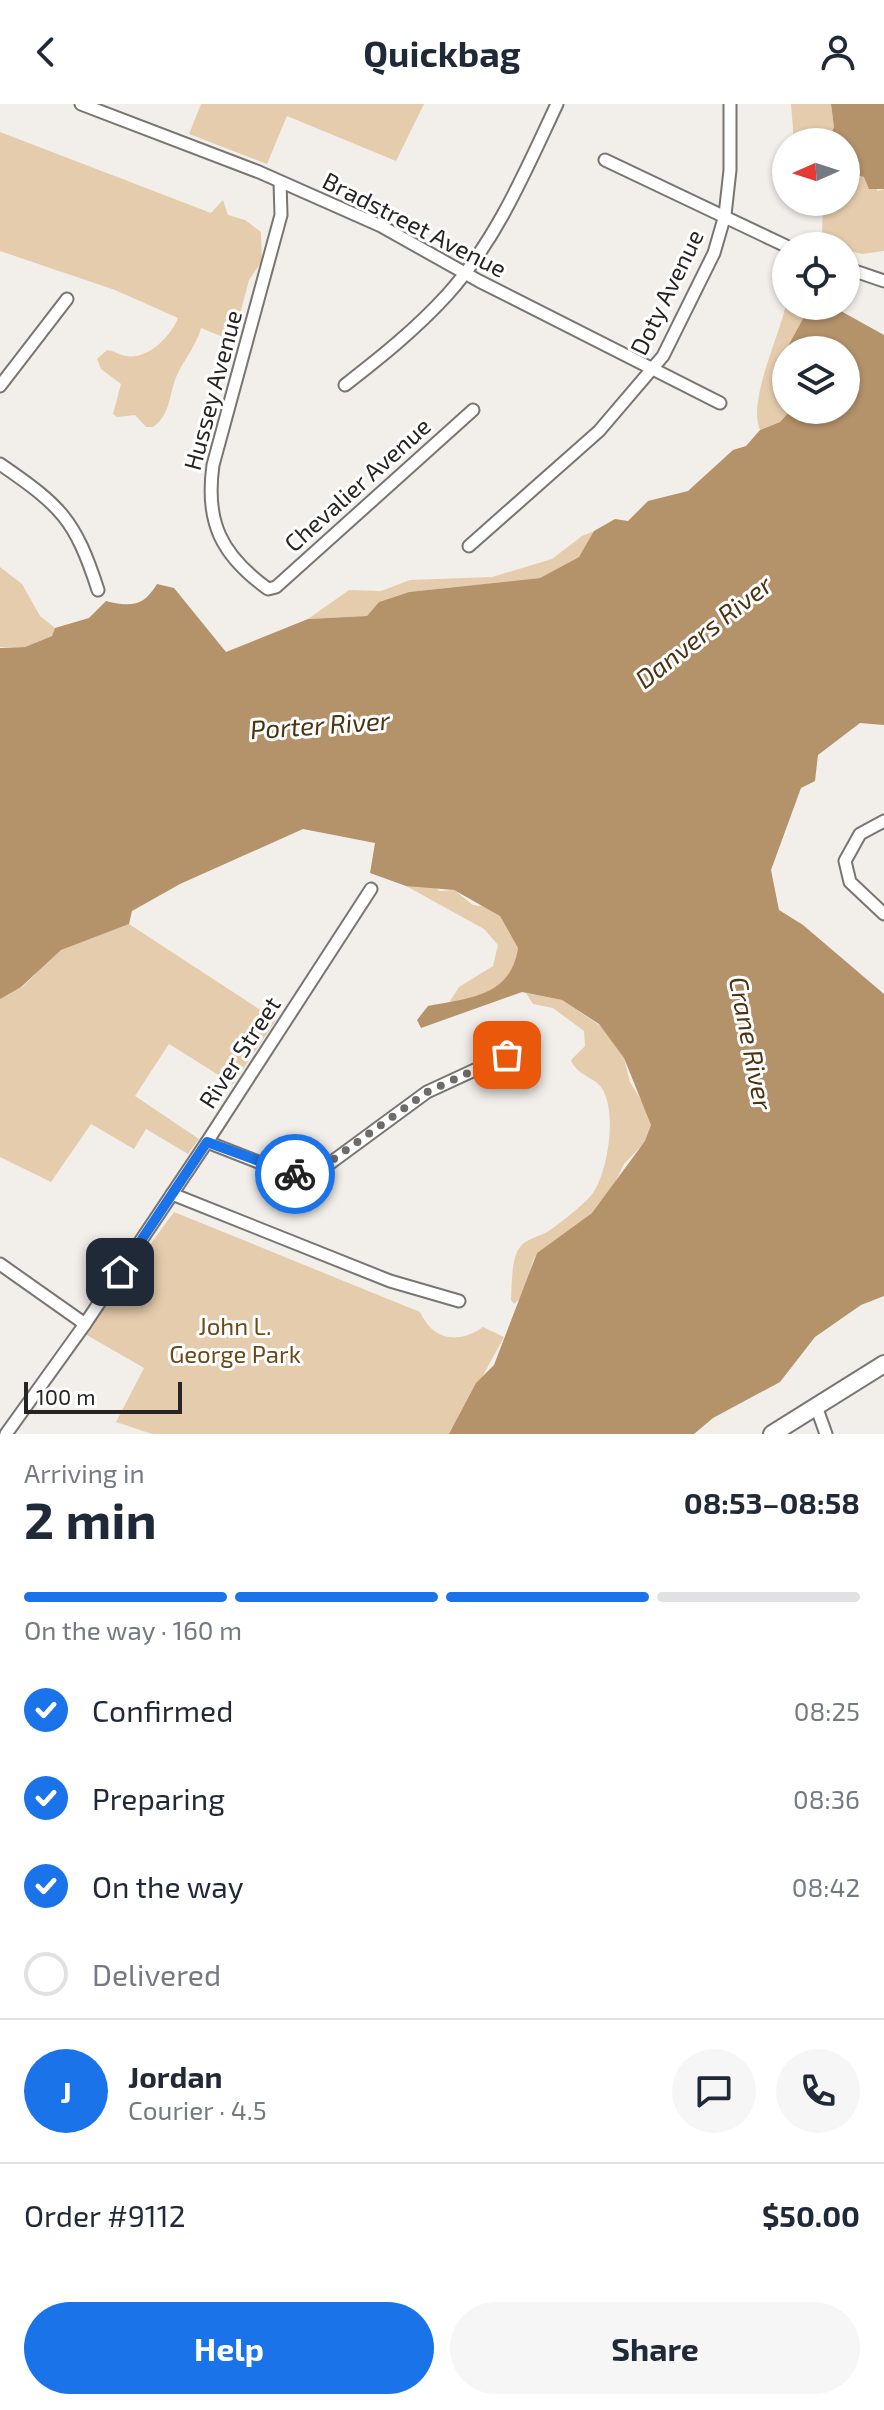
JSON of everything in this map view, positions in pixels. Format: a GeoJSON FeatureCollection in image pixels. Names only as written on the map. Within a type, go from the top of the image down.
{"type":"FeatureCollection","features":[{"type":"Feature","properties":{"kind":"main road"},"geometry":{"type":"LineString","coordinates":[[772,1434],[884,1364]]}},
{"type":"Feature","properties":{"kind":"street","name":"Bradstreet Avenue"},"geometry":{"type":"LineString","coordinates":[[81,104],[280,182],[381,226],[464,273],[720,403]]}},
{"type":"Feature","properties":{"kind":"street"},"geometry":{"type":"LineString","coordinates":[[345,385],[422,321],[464,273],[518,188],[557,104]]}},
{"type":"Feature","properties":{"kind":"street","name":"Doty Avenue"},"geometry":{"type":"LineString","coordinates":[[469,546],[599,431],[654,368],[714,253],[725,215],[730,170],[730,104]]}},
{"type":"Feature","properties":{"kind":"street"},"geometry":{"type":"LineString","coordinates":[[605,160],[772,239]]}},
{"type":"Feature","properties":{"kind":"street","name":"Hussey Avenue"},"geometry":{"type":"LineString","coordinates":[[270,588],[249,575],[221,540],[211,519],[209,493],[213,465],[281,215],[280,182]]}},
{"type":"Feature","properties":{"kind":"street"},"geometry":{"type":"LineString","coordinates":[[860,273],[884,281]]}},
{"type":"Feature","properties":{"kind":"street"},"geometry":{"type":"LineString","coordinates":[[0,386],[67,299]]}},
{"type":"Feature","properties":{"kind":"street","name":"Chevalier Avenue"},"geometry":{"type":"LineString","coordinates":[[270,588],[276,587],[473,410]]}},
{"type":"Feature","properties":{"kind":"street"},"geometry":{"type":"LineString","coordinates":[[0,464],[63,511],[77,531],[98,590]]}},
{"type":"Feature","properties":{"kind":"street"},"geometry":{"type":"LineString","coordinates":[[884,821],[860,834],[845,861],[850,882],[884,914]]}},
{"type":"Feature","properties":{"kind":"street","name":"River Street"},"geometry":{"type":"LineString","coordinates":[[6,1434],[85,1324],[207,1142],[371,889]]}},
{"type":"Feature","properties":{"kind":"street"},"geometry":{"type":"LineString","coordinates":[[207,1142],[276,1169],[306,1175],[329,1164],[427,1092],[507,1055]]}},
{"type":"Feature","properties":{"kind":"street"},"geometry":{"type":"LineString","coordinates":[[172,1194],[390,1281],[459,1301]]}},
{"type":"Feature","properties":{"kind":"street"},"geometry":{"type":"LineString","coordinates":[[0,1264],[85,1324]]}},
{"type":"Feature","properties":{"kind":"street"},"geometry":{"type":"LineString","coordinates":[[816,1406],[826,1434]]}},
{"type":"Feature","properties":{"kind":"green space"},"geometry":{"type":"Polygon","coordinates":[[[201,104],[424,104],[396,161],[287,116],[267,164],[189,134],[201,104]]]}},
{"type":"Feature","properties":{"kind":"green space"},"geometry":{"type":"Polygon","coordinates":[[[791,104],[831,104],[834,128],[793,128],[791,104]]]}},
{"type":"Feature","properties":{"kind":"green space"},"geometry":{"type":"Polygon","coordinates":[[[0,132],[211,213],[223,200],[228,215],[245,220],[261,232],[262,261],[249,280],[233,341],[201,328],[177,375],[166,410],[153,427],[146,427],[135,415],[117,417],[113,414],[121,384],[101,369],[97,359],[107,350],[134,356],[150,350],[164,339],[178,318],[115,290],[0,251],[0,132]]]}},
{"type":"Feature","properties":{"kind":"green space"},"geometry":{"type":"Polygon","coordinates":[[[860,176],[878,191],[884,189],[884,251],[860,254],[860,232],[822,232],[823,216],[860,216],[860,176]]]}},
{"type":"Feature","properties":{"kind":"green space"},"geometry":{"type":"Polygon","coordinates":[[[782,320],[803,320],[797,336],[777,336],[782,320]]]}},
{"type":"Feature","properties":{"kind":"green space"},"geometry":{"type":"Polygon","coordinates":[[[772,350],[772,424],[775,424],[760,430],[758,403],[772,350]]]}},
{"type":"Feature","properties":{"kind":"green space"},"geometry":{"type":"Polygon","coordinates":[[[594,531],[594,538],[579,557],[540,578],[409,592],[379,602],[367,616],[308,619],[349,590],[381,591],[410,580],[492,577],[552,559],[582,536],[594,531]]]}},
{"type":"Feature","properties":{"kind":"green space"},"geometry":{"type":"Polygon","coordinates":[[[0,567],[22,584],[40,616],[55,628],[52,636],[25,647],[0,647],[0,567]]]}},
{"type":"Feature","properties":{"kind":"green space"},"geometry":{"type":"Polygon","coordinates":[[[430,884],[440,891],[454,890],[473,905],[488,907],[500,916],[518,948],[511,972],[497,987],[467,1000],[450,1001],[459,987],[493,966],[498,945],[484,929],[406,886],[430,884]]]}},
{"type":"Feature","properties":{"kind":"green space"},"geometry":{"type":"Polygon","coordinates":[[[129,924],[276,1020],[233,1084],[169,1044],[135,1096],[199,1139],[188,1154],[146,1129],[134,1149],[91,1124],[51,1182],[0,1157],[0,994],[22,987],[61,949],[129,924]]]}},
{"type":"Feature","properties":{"kind":"green space"},"geometry":{"type":"Polygon","coordinates":[[[526,993],[562,1000],[602,1027],[624,1058],[630,1082],[647,1110],[651,1125],[646,1141],[624,1164],[611,1191],[592,1213],[537,1253],[524,1293],[514,1304],[511,1300],[512,1282],[517,1252],[526,1242],[564,1220],[593,1193],[603,1171],[610,1129],[604,1092],[571,1060],[585,1046],[584,1031],[553,1008],[533,1004],[526,993]]]}},
{"type":"Feature","properties":{"kind":"green space","name":"John L. George Park"},"geometry":{"type":"Polygon","coordinates":[[[174,1212],[420,1312],[425,1322],[439,1334],[465,1336],[483,1327],[504,1337],[451,1434],[152,1434],[116,1422],[144,1368],[85,1334],[174,1212]]]}},
{"type":"Feature","properties":{"kind":"water"},"geometry":{"type":"Polygon","coordinates":[[[831,104],[884,104],[884,189],[869,189],[864,177],[860,176],[860,128],[834,127],[831,104]]]}},
{"type":"Feature","properties":{"kind":"water"},"geometry":{"type":"Polygon","coordinates":[[[802,320],[857,320],[884,335],[884,725],[860,723],[818,755],[815,781],[801,788],[771,870],[779,910],[803,925],[884,994],[884,1296],[861,1305],[815,1337],[780,1382],[713,1418],[694,1434],[449,1434],[476,1383],[494,1365],[537,1253],[592,1213],[645,1141],[651,1125],[624,1058],[599,1024],[562,1000],[522,992],[421,1028],[417,1020],[428,1006],[472,997],[497,986],[507,977],[518,948],[500,916],[454,890],[406,886],[370,873],[375,843],[303,829],[180,884],[132,911],[129,924],[61,950],[21,987],[0,999],[0,648],[25,647],[52,636],[55,628],[89,618],[106,601],[129,604],[141,601],[157,584],[174,588],[226,652],[308,619],[367,616],[379,602],[409,592],[540,578],[579,557],[594,531],[615,519],[628,521],[648,501],[688,491],[733,450],[746,446],[760,430],[775,424],[860,424],[860,336],[794,336],[802,320]]]}},
{"type":"Feature","properties":{"kind":"way so far"},"geometry":{"type":"LineString","coordinates":[[295,1174],[306,1175],[317,1171],[427,1092],[507,1055]]}},
{"type":"Feature","properties":{"kind":"route"},"geometry":{"type":"LineString","coordinates":[[120,1272],[207,1142],[295,1174]]}},
{"type":"Feature","properties":{"kind":"water label","name":"Danvers River"},"geometry":{"type":"Point","coordinates":[703,631]}},
{"type":"Feature","properties":{"kind":"water label","name":"Porter River"},"geometry":{"type":"Point","coordinates":[320,724]}},
{"type":"Feature","properties":{"kind":"water label","name":"Crane River"},"geometry":{"type":"Point","coordinates":[752,1043]}}]}
